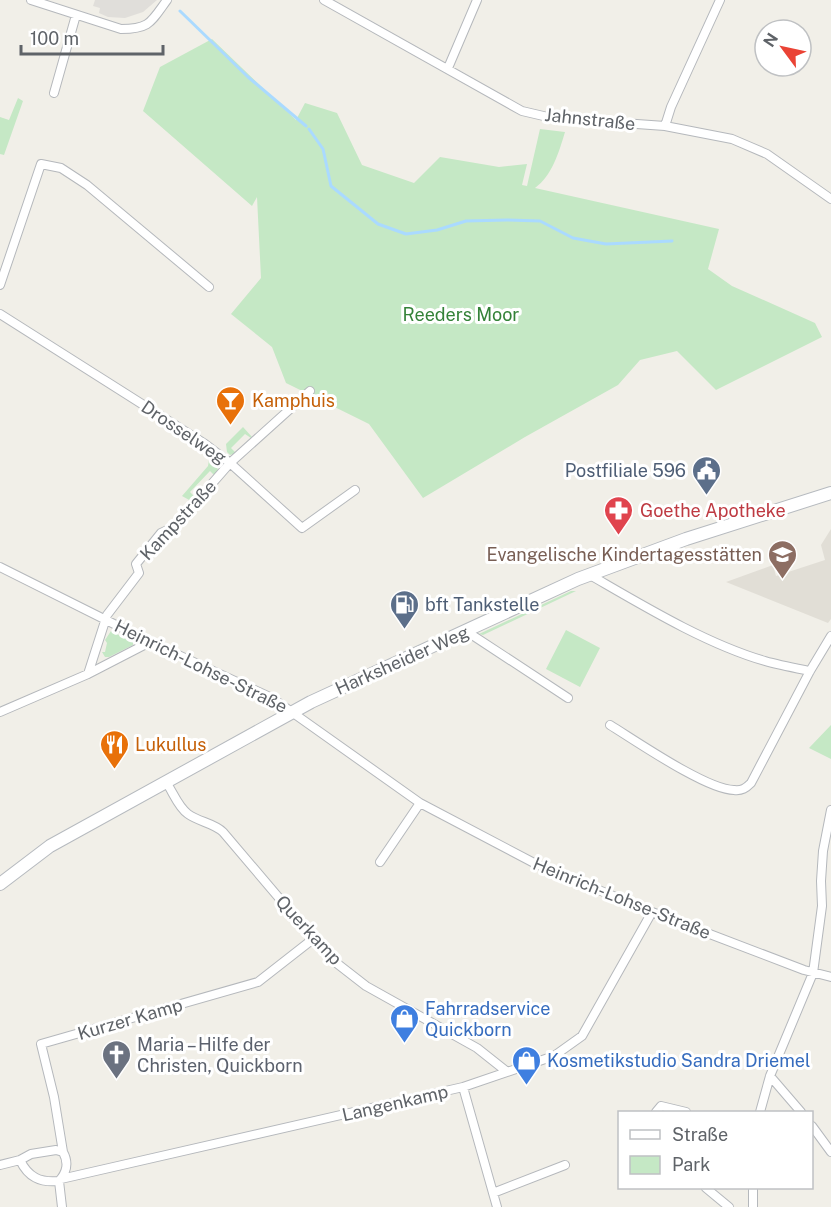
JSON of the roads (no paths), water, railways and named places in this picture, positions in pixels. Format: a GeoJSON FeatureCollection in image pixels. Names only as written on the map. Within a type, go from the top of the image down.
{"type":"FeatureCollection","features":[{"type":"Feature","properties":{"kind":"main road","name":"Harksheider Weg"},"geometry":{"type":"LineString","coordinates":[[0,884],[50,846],[293,711],[590,575],[718,528],[831,493]]}},
{"type":"Feature","properties":{"kind":"street"},"geometry":{"type":"LineString","coordinates":[[31,0],[121,29],[141,28],[150,22],[167,0]]}},
{"type":"Feature","properties":{"kind":"street","name":"Jahnstraße"},"geometry":{"type":"LineString","coordinates":[[324,0],[522,111],[558,118],[665,126],[729,138],[767,154],[831,199]]}},
{"type":"Feature","properties":{"kind":"street"},"geometry":{"type":"LineString","coordinates":[[447,68],[477,0]]}},
{"type":"Feature","properties":{"kind":"street"},"geometry":{"type":"LineString","coordinates":[[665,126],[671,107],[720,0]]}},
{"type":"Feature","properties":{"kind":"street"},"geometry":{"type":"LineString","coordinates":[[54,93],[76,15]]}},
{"type":"Feature","properties":{"kind":"street"},"geometry":{"type":"LineString","coordinates":[[0,285],[41,164],[61,168],[87,185],[209,287]]}},
{"type":"Feature","properties":{"kind":"street","name":"Drosselweg"},"geometry":{"type":"LineString","coordinates":[[0,314],[205,444],[230,463],[302,528],[355,490]]}},
{"type":"Feature","properties":{"kind":"street","name":"Kampstraße"},"geometry":{"type":"LineString","coordinates":[[88,674],[107,615],[139,573],[136,564],[161,533],[174,527],[230,463],[310,391]]}},
{"type":"Feature","properties":{"kind":"street","name":"Heinrich-Lohse-Straße"},"geometry":{"type":"LineString","coordinates":[[0,567],[150,642],[272,698],[420,803],[536,864],[652,912],[813,973],[831,976]]}},
{"type":"Feature","properties":{"kind":"street"},"geometry":{"type":"LineString","coordinates":[[590,575],[616,591],[723,645],[763,661],[810,671]]}},
{"type":"Feature","properties":{"kind":"street"},"geometry":{"type":"LineString","coordinates":[[466,631],[568,698]]}},
{"type":"Feature","properties":{"kind":"street"},"geometry":{"type":"LineString","coordinates":[[610,725],[694,776],[721,788],[744,789],[751,783],[831,636]]}},
{"type":"Feature","properties":{"kind":"street"},"geometry":{"type":"LineString","coordinates":[[0,712],[88,674],[150,642]]}},
{"type":"Feature","properties":{"kind":"street","name":"Querkamp"},"geometry":{"type":"LineString","coordinates":[[166,782],[189,815],[219,827],[330,958],[366,986],[477,1048],[507,1071]]}},
{"type":"Feature","properties":{"kind":"street"},"geometry":{"type":"LineString","coordinates":[[380,862],[420,803]]}},
{"type":"Feature","properties":{"kind":"street"},"geometry":{"type":"LineString","coordinates":[[761,1111],[770,1076],[813,973],[822,906],[823,851],[831,810]]}},
{"type":"Feature","properties":{"kind":"street","name":"Langenkamp"},"geometry":{"type":"LineString","coordinates":[[20,1160],[26,1173],[36,1179],[50,1182],[463,1088],[554,1056],[582,1036],[652,912]]}},
{"type":"Feature","properties":{"kind":"street","name":"Kurzer Kamp"},"geometry":{"type":"LineString","coordinates":[[63,1152],[54,1097],[41,1044],[258,982],[313,939]]}},
{"type":"Feature","properties":{"kind":"street"},"geometry":{"type":"LineString","coordinates":[[770,1076],[799,1111]]}},
{"type":"Feature","properties":{"kind":"street"},"geometry":{"type":"LineString","coordinates":[[463,1088],[498,1207]]}},
{"type":"Feature","properties":{"kind":"street"},"geometry":{"type":"LineString","coordinates":[[657,1111],[661,1106],[679,1111]]}},
{"type":"Feature","properties":{"kind":"street"},"geometry":{"type":"LineString","coordinates":[[813,1127],[831,1152]]}},
{"type":"Feature","properties":{"kind":"street"},"geometry":{"type":"LineString","coordinates":[[0,1165],[49,1150],[63,1152],[67,1168],[60,1180],[62,1207]]}},
{"type":"Feature","properties":{"kind":"street"},"geometry":{"type":"LineString","coordinates":[[494,1193],[566,1165]]}},
{"type":"Feature","properties":{"kind":"street"},"geometry":{"type":"LineString","coordinates":[[707,1189],[729,1207]]}},
{"type":"Feature","properties":{"kind":"street"},"geometry":{"type":"LineString","coordinates":[[753,1189],[753,1207]]}},
{"type":"Feature","properties":{"kind":"waterway"},"geometry":{"type":"LineString","coordinates":[[180,11],[248,77],[306,126]]}},
{"type":"Feature","properties":{"kind":"waterway"},"geometry":{"type":"LineString","coordinates":[[309,129],[323,149],[331,186],[378,224],[406,234],[437,230],[466,221],[507,220],[540,221],[573,238],[606,244],[672,241]]}},
{"type":"Feature","properties":{"kind":"place","name":"Kamphuis"},"geometry":{"type":"Point","coordinates":[231,426]}},
{"type":"Feature","properties":{"kind":"place","name":"Postfiliale 596"},"geometry":{"type":"Point","coordinates":[707,496]}},
{"type":"Feature","properties":{"kind":"place","name":"Goethe Apotheke"},"geometry":{"type":"Point","coordinates":[619,536]}},
{"type":"Feature","properties":{"kind":"place","name":"Evangelische Kindertagesstätten"},"geometry":{"type":"Point","coordinates":[783,580]}},
{"type":"Feature","properties":{"kind":"place","name":"bft Tankstelle"},"geometry":{"type":"Point","coordinates":[404,630]}},
{"type":"Feature","properties":{"kind":"place","name":"Lukullus"},"geometry":{"type":"Point","coordinates":[114,770]}},
{"type":"Feature","properties":{"kind":"place","name":"Fahrradservice Quickborn"},"geometry":{"type":"Point","coordinates":[404,1044]}},
{"type":"Feature","properties":{"kind":"place","name":"Maria – Hilfe der Christen, Quickborn"},"geometry":{"type":"Point","coordinates":[116,1080]}},
{"type":"Feature","properties":{"kind":"place","name":"Kosmetikstudio Sandra Driemel"},"geometry":{"type":"Point","coordinates":[526,1086]}},
{"type":"Feature","properties":{"kind":"park label","name":"Reeders Moor"},"geometry":{"type":"Point","coordinates":[461,314]}}]}
